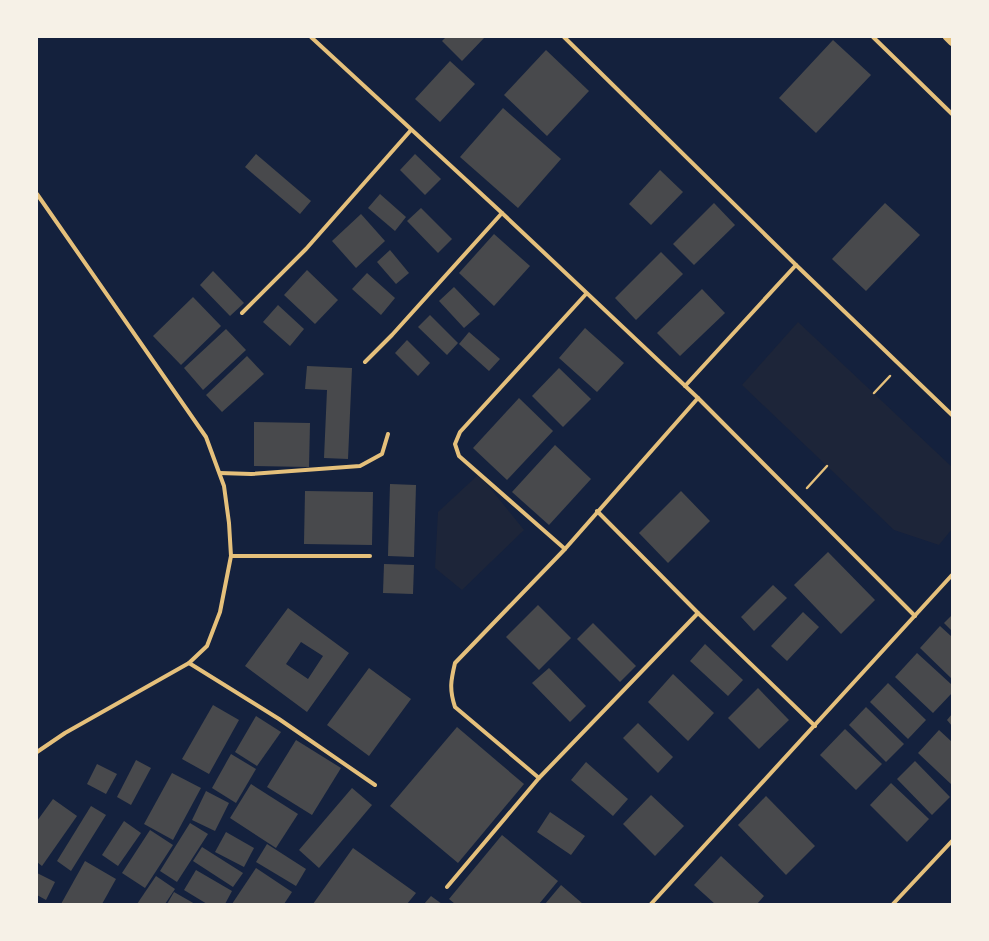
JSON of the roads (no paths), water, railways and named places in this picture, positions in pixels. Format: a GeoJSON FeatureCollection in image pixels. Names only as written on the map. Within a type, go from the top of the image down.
{"type":"FeatureCollection","features":[{"type":"Feature","properties":{"kind":"main road"},"geometry":{"type":"LineString","coordinates":[[947,37],[952,42]]}},
{"type":"Feature","properties":{"kind":"street"},"geometry":{"type":"LineString","coordinates":[[311,37],[502,213],[586,294],[698,398],[915,616]]}},
{"type":"Feature","properties":{"kind":"street"},"geometry":{"type":"LineString","coordinates":[[564,37],[796,265],[952,415]]}},
{"type":"Feature","properties":{"kind":"street"},"geometry":{"type":"LineString","coordinates":[[873,37],[952,114]]}},
{"type":"Feature","properties":{"kind":"street"},"geometry":{"type":"LineString","coordinates":[[242,313],[306,249],[411,130]]}},
{"type":"Feature","properties":{"kind":"street"},"geometry":{"type":"LineString","coordinates":[[37,194],[206,437],[224,486],[231,556],[220,612],[207,646],[189,663],[65,733],[37,752]]}},
{"type":"Feature","properties":{"kind":"street"},"geometry":{"type":"LineString","coordinates":[[365,362],[392,335],[502,213]]}},
{"type":"Feature","properties":{"kind":"street"},"geometry":{"type":"LineString","coordinates":[[685,386],[796,265]]}},
{"type":"Feature","properties":{"kind":"street"},"geometry":{"type":"LineString","coordinates":[[564,549],[460,456],[456,444],[460,432],[586,294]]}},
{"type":"Feature","properties":{"kind":"street"},"geometry":{"type":"LineString","coordinates":[[539,778],[455,707],[451,694],[451,680],[455,663],[564,549],[698,398]]}},
{"type":"Feature","properties":{"kind":"street"},"geometry":{"type":"LineString","coordinates":[[220,473],[251,474],[360,466],[382,454],[388,434]]}},
{"type":"Feature","properties":{"kind":"street"},"geometry":{"type":"LineString","coordinates":[[597,512],[698,613],[815,726]]}},
{"type":"Feature","properties":{"kind":"street"},"geometry":{"type":"LineString","coordinates":[[231,556],[370,556]]}},
{"type":"Feature","properties":{"kind":"street"},"geometry":{"type":"LineString","coordinates":[[651,904],[952,575]]}},
{"type":"Feature","properties":{"kind":"street"},"geometry":{"type":"LineString","coordinates":[[447,887],[539,778],[698,613]]}},
{"type":"Feature","properties":{"kind":"street"},"geometry":{"type":"LineString","coordinates":[[189,663],[279,719],[375,785]]}},
{"type":"Feature","properties":{"kind":"street"},"geometry":{"type":"LineString","coordinates":[[893,904],[952,841]]}}]}
